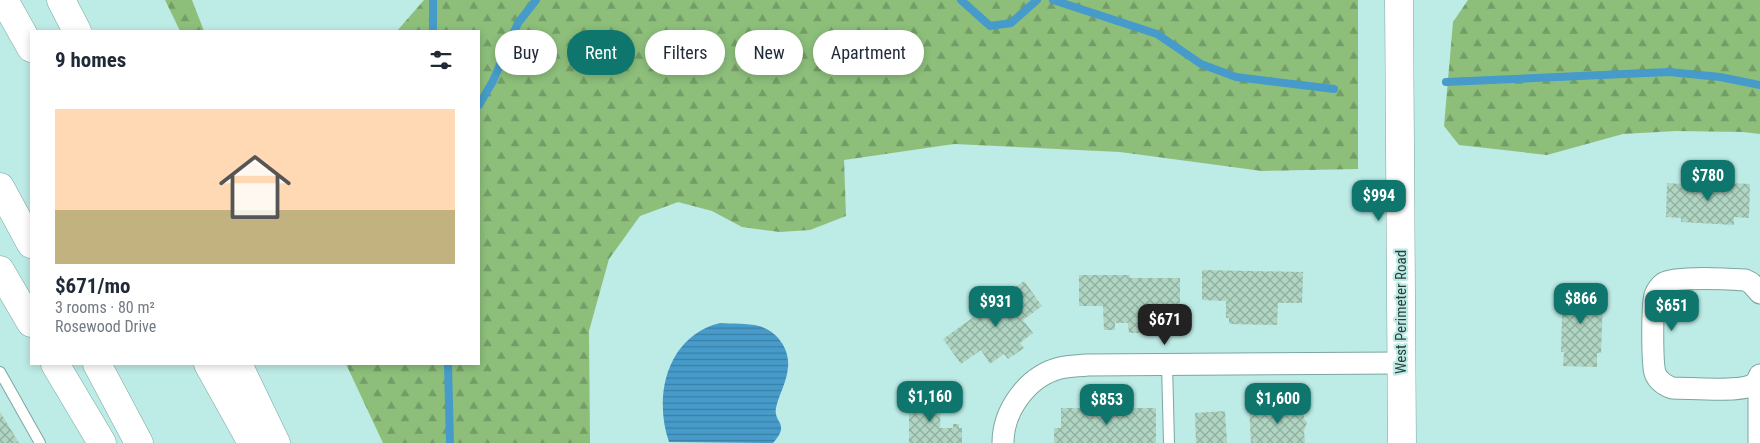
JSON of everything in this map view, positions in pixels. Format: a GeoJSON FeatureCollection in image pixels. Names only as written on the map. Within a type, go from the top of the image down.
{"type":"FeatureCollection","features":[{"type":"Feature","properties":{"kind":"main road"},"geometry":{"type":"LineString","coordinates":[[4,0],[30,46]]}},
{"type":"Feature","properties":{"kind":"main road"},"geometry":{"type":"LineString","coordinates":[[61,0],[76,30]]}},
{"type":"Feature","properties":{"kind":"main road","name":"West Perimeter Road"},"geometry":{"type":"LineString","coordinates":[[1399,0],[1402,443]]}},
{"type":"Feature","properties":{"kind":"main road"},"geometry":{"type":"LineString","coordinates":[[0,188],[30,242]]}},
{"type":"Feature","properties":{"kind":"main road"},"geometry":{"type":"LineString","coordinates":[[0,270],[30,321]]}},
{"type":"Feature","properties":{"kind":"main road"},"geometry":{"type":"LineString","coordinates":[[56,365],[102,443]]}},
{"type":"Feature","properties":{"kind":"main road"},"geometry":{"type":"LineString","coordinates":[[98,365],[139,443]]}},
{"type":"Feature","properties":{"kind":"main road"},"geometry":{"type":"LineString","coordinates":[[209,365],[252,443]]}},
{"type":"Feature","properties":{"kind":"main road"},"geometry":{"type":"LineString","coordinates":[[238,365],[276,443]]}},
{"type":"Feature","properties":{"kind":"street"},"geometry":{"type":"LineString","coordinates":[[1760,292],[1751,282],[1745,280],[1669,281],[1658,289],[1655,296],[1654,341],[1655,371],[1658,378],[1672,388],[1706,389],[1749,386],[1756,383],[1760,376]]}},
{"type":"Feature","properties":{"kind":"street"},"geometry":{"type":"LineString","coordinates":[[1002,443],[1003,431],[1010,410],[1021,394],[1037,380],[1059,368],[1087,365],[1401,363]]}},
{"type":"Feature","properties":{"kind":"street"},"geometry":{"type":"LineString","coordinates":[[1759,443],[1760,376]]}},
{"type":"Feature","properties":{"kind":"lane"},"geometry":{"type":"LineString","coordinates":[[1168,364],[1169,443]]}},
{"type":"Feature","properties":{"kind":"lane"},"geometry":{"type":"LineString","coordinates":[[0,372],[40,443]]}},
{"type":"Feature","properties":{"kind":"green space"},"geometry":{"type":"Polygon","coordinates":[[[165,0],[192,0],[204,30],[180,30],[165,0]]]}},
{"type":"Feature","properties":{"kind":"green space"},"geometry":{"type":"Polygon","coordinates":[[[424,0],[1358,0],[1358,169],[1262,171],[1120,152],[954,144],[844,160],[846,216],[810,230],[780,232],[742,227],[712,211],[678,202],[640,216],[609,259],[589,331],[590,443],[383,443],[346,365],[480,365],[480,30],[398,30],[424,0]]]}},
{"type":"Feature","properties":{"kind":"green space"},"geometry":{"type":"Polygon","coordinates":[[[1468,0],[1760,0],[1760,134],[1676,131],[1623,134],[1547,155],[1459,145],[1444,126],[1453,22],[1468,0]]]}},
{"type":"Feature","properties":{"kind":"water"},"geometry":{"type":"Polygon","coordinates":[[[720,323],[750,324],[765,328],[777,336],[784,347],[788,360],[787,372],[776,408],[781,431],[773,443],[669,442],[664,424],[663,406],[664,388],[669,370],[676,354],[687,341],[702,330],[720,323]]]}},
{"type":"Feature","properties":{"kind":"building"},"geometry":{"type":"Polygon","coordinates":[[[1681,181],[1750,184],[1749,218],[1734,217],[1734,225],[1681,222],[1681,218],[1666,217],[1667,183],[1681,184],[1681,181]]]}},
{"type":"Feature","properties":{"kind":"building"},"geometry":{"type":"Polygon","coordinates":[[[1202,270],[1303,272],[1302,303],[1278,303],[1277,325],[1229,324],[1229,318],[1226,318],[1226,301],[1202,300],[1202,270]]]}},
{"type":"Feature","properties":{"kind":"building"},"geometry":{"type":"Polygon","coordinates":[[[1079,275],[1130,275],[1130,278],[1180,278],[1180,308],[1157,308],[1155,333],[1129,333],[1128,323],[1115,323],[1115,330],[1104,330],[1103,306],[1079,306],[1079,275]]]}},
{"type":"Feature","properties":{"kind":"building"},"geometry":{"type":"Polygon","coordinates":[[[1024,281],[1042,306],[1023,320],[1033,333],[1020,343],[1024,348],[1008,359],[1004,354],[990,364],[981,350],[961,364],[943,339],[1024,281]]]}},
{"type":"Feature","properties":{"kind":"building"},"geometry":{"type":"Polygon","coordinates":[[[1563,283],[1596,285],[1596,299],[1603,299],[1601,353],[1597,353],[1597,367],[1563,366],[1564,352],[1561,352],[1563,283]]]}},
{"type":"Feature","properties":{"kind":"building"},"geometry":{"type":"Polygon","coordinates":[[[909,398],[941,398],[940,428],[953,428],[953,424],[959,424],[959,428],[962,428],[962,443],[909,443],[909,398]]]}},
{"type":"Feature","properties":{"kind":"building"},"geometry":{"type":"Polygon","coordinates":[[[1303,407],[1304,419],[1307,422],[1304,431],[1305,443],[1251,443],[1249,409],[1303,407]]]}},
{"type":"Feature","properties":{"kind":"building"},"geometry":{"type":"Polygon","coordinates":[[[1061,408],[1156,408],[1156,443],[1054,443],[1054,428],[1061,428],[1061,408]]]}},
{"type":"Feature","properties":{"kind":"building"},"geometry":{"type":"Polygon","coordinates":[[[1225,411],[1227,443],[1196,443],[1195,413],[1225,411]]]}},
{"type":"Feature","properties":{"kind":"building"},"geometry":{"type":"Polygon","coordinates":[[[0,412],[19,443],[0,443],[0,412]]]}},
{"type":"Feature","properties":{"kind":"waterway"},"geometry":{"type":"LineString","coordinates":[[433,0],[433,30]]}},
{"type":"Feature","properties":{"kind":"waterway"},"geometry":{"type":"LineString","coordinates":[[480,103],[493,81],[518,23],[536,0]]}},
{"type":"Feature","properties":{"kind":"waterway"},"geometry":{"type":"LineString","coordinates":[[961,0],[990,26],[1011,23],[1037,0]]}},
{"type":"Feature","properties":{"kind":"waterway"},"geometry":{"type":"LineString","coordinates":[[1053,0],[1157,34],[1201,64],[1236,77],[1334,89]]}},
{"type":"Feature","properties":{"kind":"waterway"},"geometry":{"type":"LineString","coordinates":[[1446,82],[1669,72],[1720,77],[1760,85]]}},
{"type":"Feature","properties":{"kind":"waterway"},"geometry":{"type":"LineString","coordinates":[[448,365],[450,443]]}}]}
